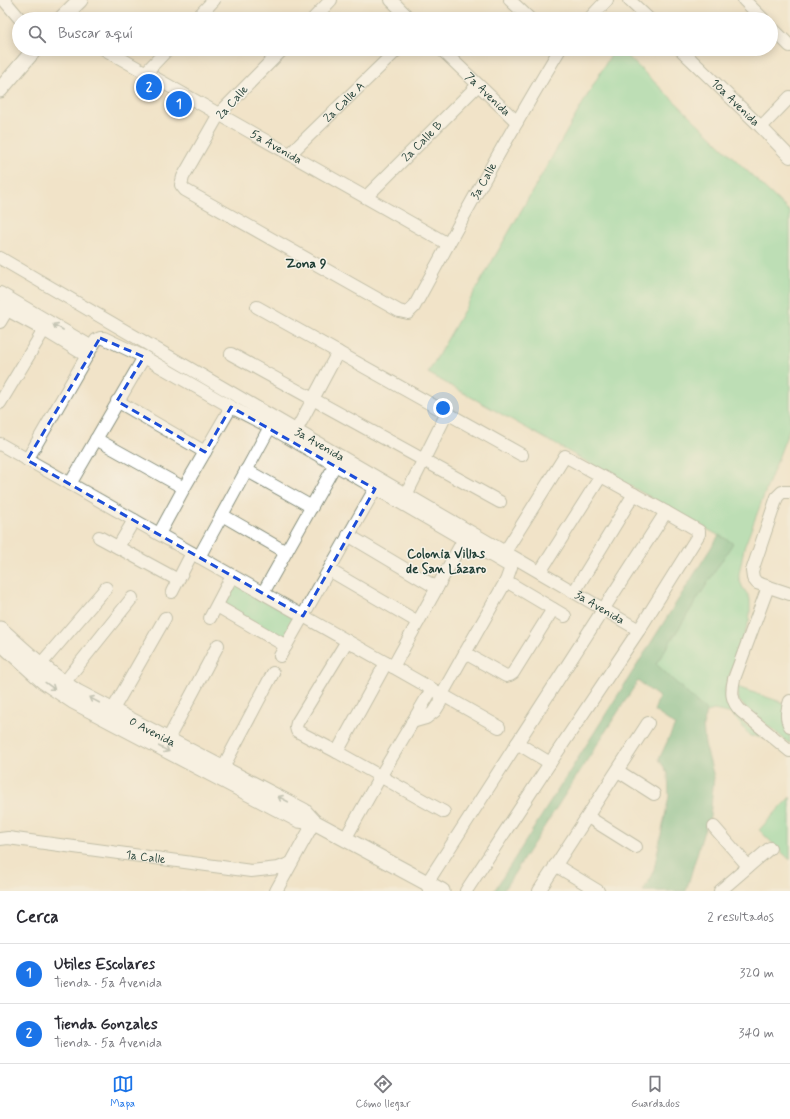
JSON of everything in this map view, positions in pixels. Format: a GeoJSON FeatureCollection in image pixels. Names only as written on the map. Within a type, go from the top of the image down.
{"type":"FeatureCollection","features":[{"type":"Feature","properties":{"kind":"main road"},"geometry":{"type":"LineString","coordinates":[[66,12],[76,1]]}},
{"type":"Feature","properties":{"kind":"main road"},"geometry":{"type":"LineString","coordinates":[[0,90],[29,56]]}},
{"type":"Feature","properties":{"kind":"main road","name":"0 Avenida"},"geometry":{"type":"LineString","coordinates":[[0,629],[40,665],[110,715],[220,772]]}},
{"type":"Feature","properties":{"kind":"main road","name":"0 Avenida"},"geometry":{"type":"LineString","coordinates":[[0,642],[43,681],[58,692],[168,739],[298,820],[314,822],[428,887],[442,891]]}},
{"type":"Feature","properties":{"kind":"street"},"geometry":{"type":"LineString","coordinates":[[4,0],[14,12]]}},
{"type":"Feature","properties":{"kind":"street"},"geometry":{"type":"LineString","coordinates":[[203,12],[214,0]]}},
{"type":"Feature","properties":{"kind":"street"},"geometry":{"type":"LineString","coordinates":[[319,12],[331,0]]}},
{"type":"Feature","properties":{"kind":"street"},"geometry":{"type":"LineString","coordinates":[[390,0],[403,12]]}},
{"type":"Feature","properties":{"kind":"street"},"geometry":{"type":"LineString","coordinates":[[510,0],[523,12]]}},
{"type":"Feature","properties":{"kind":"street"},"geometry":{"type":"LineString","coordinates":[[596,12],[607,0]]}},
{"type":"Feature","properties":{"kind":"street"},"geometry":{"type":"LineString","coordinates":[[629,0],[642,12]]}},
{"type":"Feature","properties":{"kind":"street"},"geometry":{"type":"LineString","coordinates":[[744,0],[756,12]]}},
{"type":"Feature","properties":{"kind":"street"},"geometry":{"type":"LineString","coordinates":[[778,34],[790,46]]}},
{"type":"Feature","properties":{"kind":"street","name":"5a Avenida"},"geometry":{"type":"LineString","coordinates":[[117,56],[448,244]]}},
{"type":"Feature","properties":{"kind":"street"},"geometry":{"type":"LineString","coordinates":[[146,72],[161,56]]}},
{"type":"Feature","properties":{"kind":"street","name":"2a Calle"},"geometry":{"type":"LineString","coordinates":[[276,56],[219,114],[183,177],[181,185],[185,190],[399,310],[408,313]]}},
{"type":"Feature","properties":{"kind":"street","name":"2a Calle A"},"geometry":{"type":"LineString","coordinates":[[290,154],[391,56]]}},
{"type":"Feature","properties":{"kind":"street","name":"7a Avenida"},"geometry":{"type":"LineString","coordinates":[[448,56],[517,122]]}},
{"type":"Feature","properties":{"kind":"street","name":"3a Calle"},"geometry":{"type":"LineString","coordinates":[[408,313],[414,307],[448,244],[556,56]]}},
{"type":"Feature","properties":{"kind":"street","name":"10a Avenida"},"geometry":{"type":"LineString","coordinates":[[687,56],[790,157]]}},
{"type":"Feature","properties":{"kind":"street","name":"2a Calle B"},"geometry":{"type":"LineString","coordinates":[[366,197],[478,85]]}},
{"type":"Feature","properties":{"kind":"street"},"geometry":{"type":"LineString","coordinates":[[761,127],[790,97]]}},
{"type":"Feature","properties":{"kind":"street","name":"3a Avenida"},"geometry":{"type":"LineString","coordinates":[[0,258],[639,630]]}},
{"type":"Feature","properties":{"kind":"street"},"geometry":{"type":"LineString","coordinates":[[0,293],[6,306],[44,330],[89,351]]}},
{"type":"Feature","properties":{"kind":"street"},"geometry":{"type":"LineString","coordinates":[[0,322],[6,306]]}},
{"type":"Feature","properties":{"kind":"street"},"geometry":{"type":"LineString","coordinates":[[6,306],[89,351]]}},
{"type":"Feature","properties":{"kind":"street"},"geometry":{"type":"LineString","coordinates":[[257,307],[522,455]]}},
{"type":"Feature","properties":{"kind":"street"},"geometry":{"type":"LineString","coordinates":[[0,403],[44,330]]}},
{"type":"Feature","properties":{"kind":"street"},"geometry":{"type":"LineString","coordinates":[[27,460],[89,351],[96,340],[104,338],[144,357],[231,407],[270,427],[511,567],[506,581],[465,653],[437,692],[412,722],[345,839]]}},
{"type":"Feature","properties":{"kind":"street"},"geometry":{"type":"LineString","coordinates":[[296,431],[338,352]]}},
{"type":"Feature","properties":{"kind":"street"},"geometry":{"type":"LineString","coordinates":[[232,354],[500,502]]}},
{"type":"Feature","properties":{"kind":"street"},"geometry":{"type":"LineString","coordinates":[[70,484],[144,357]]}},
{"type":"Feature","properties":{"kind":"street"},"geometry":{"type":"LineString","coordinates":[[117,401],[205,452]]}},
{"type":"Feature","properties":{"kind":"street"},"geometry":{"type":"LineString","coordinates":[[159,534],[231,407]]}},
{"type":"Feature","properties":{"kind":"street"},"geometry":{"type":"LineString","coordinates":[[406,494],[447,413]]}},
{"type":"Feature","properties":{"kind":"street"},"geometry":{"type":"LineString","coordinates":[[172,592],[178,580],[222,515],[270,427]]}},
{"type":"Feature","properties":{"kind":"street"},"geometry":{"type":"LineString","coordinates":[[96,439],[184,488]]}},
{"type":"Feature","properties":{"kind":"street"},"geometry":{"type":"LineString","coordinates":[[0,444],[499,727]]}},
{"type":"Feature","properties":{"kind":"street"},"geometry":{"type":"LineString","coordinates":[[466,891],[639,630],[698,534],[698,531],[565,456],[506,552]]}},
{"type":"Feature","properties":{"kind":"street"},"geometry":{"type":"LineString","coordinates":[[263,593],[335,466]]}},
{"type":"Feature","properties":{"kind":"street"},"geometry":{"type":"LineString","coordinates":[[246,470],[312,507]]}},
{"type":"Feature","properties":{"kind":"street"},"geometry":{"type":"LineString","coordinates":[[540,572],[602,476]]}},
{"type":"Feature","properties":{"kind":"street"},"geometry":{"type":"LineString","coordinates":[[217,606],[283,651],[375,488]]}},
{"type":"Feature","properties":{"kind":"street"},"geometry":{"type":"LineString","coordinates":[[790,492],[782,492],[777,497],[753,567],[752,574],[755,581],[759,584],[790,594]]}},
{"type":"Feature","properties":{"kind":"street"},"geometry":{"type":"LineString","coordinates":[[574,592],[634,494]]}},
{"type":"Feature","properties":{"kind":"street"},"geometry":{"type":"LineString","coordinates":[[428,887],[666,512]]}},
{"type":"Feature","properties":{"kind":"street"},"geometry":{"type":"LineString","coordinates":[[222,515],[286,552]]}},
{"type":"Feature","properties":{"kind":"street"},"geometry":{"type":"LineString","coordinates":[[118,547],[134,520]]}},
{"type":"Feature","properties":{"kind":"street"},"geometry":{"type":"LineString","coordinates":[[348,535],[437,588]]}},
{"type":"Feature","properties":{"kind":"street"},"geometry":{"type":"LineString","coordinates":[[99,537],[178,580]]}},
{"type":"Feature","properties":{"kind":"street"},"geometry":{"type":"LineString","coordinates":[[337,752],[389,665],[418,622],[464,539]]}},
{"type":"Feature","properties":{"kind":"street"},"geometry":{"type":"LineString","coordinates":[[329,570],[418,622]]}},
{"type":"Feature","properties":{"kind":"street"},"geometry":{"type":"LineString","coordinates":[[210,618],[232,576]]}},
{"type":"Feature","properties":{"kind":"street"},"geometry":{"type":"LineString","coordinates":[[506,581],[565,616]]}},
{"type":"Feature","properties":{"kind":"street"},"geometry":{"type":"LineString","coordinates":[[768,587],[734,679],[732,696],[735,704],[741,711],[790,751]]}},
{"type":"Feature","properties":{"kind":"street"},"geometry":{"type":"LineString","coordinates":[[40,665],[106,588]]}},
{"type":"Feature","properties":{"kind":"street"},"geometry":{"type":"LineString","coordinates":[[64,683],[132,598]]}},
{"type":"Feature","properties":{"kind":"street"},"geometry":{"type":"LineString","coordinates":[[465,653],[506,676],[514,673],[553,609]]}},
{"type":"Feature","properties":{"kind":"street"},"geometry":{"type":"LineString","coordinates":[[110,715],[165,618]]}},
{"type":"Feature","properties":{"kind":"street"},"geometry":{"type":"LineString","coordinates":[[347,641],[297,723],[297,731],[444,812]]}},
{"type":"Feature","properties":{"kind":"street"},"geometry":{"type":"LineString","coordinates":[[168,739],[218,645]]}},
{"type":"Feature","properties":{"kind":"street"},"geometry":{"type":"LineString","coordinates":[[220,772],[272,673]]}},
{"type":"Feature","properties":{"kind":"street"},"geometry":{"type":"LineString","coordinates":[[790,701],[787,708],[787,722],[790,726]]}},
{"type":"Feature","properties":{"kind":"street"},"geometry":{"type":"LineString","coordinates":[[539,891],[648,723]]}},
{"type":"Feature","properties":{"kind":"street"},"geometry":{"type":"LineString","coordinates":[[518,743],[550,763]]}},
{"type":"Feature","properties":{"kind":"street"},"geometry":{"type":"LineString","coordinates":[[618,771],[654,794]]}},
{"type":"Feature","properties":{"kind":"street"},"geometry":{"type":"LineString","coordinates":[[588,817],[636,847]]}},
{"type":"Feature","properties":{"kind":"street"},"geometry":{"type":"LineString","coordinates":[[276,891],[314,822]]}},
{"type":"Feature","properties":{"kind":"street"},"geometry":{"type":"LineString","coordinates":[[714,827],[748,866]]}},
{"type":"Feature","properties":{"kind":"street","name":"1a Calle"},"geometry":{"type":"LineString","coordinates":[[0,839],[8,838],[251,871],[278,868],[291,863]]}},
{"type":"Feature","properties":{"kind":"street"},"geometry":{"type":"LineString","coordinates":[[720,891],[770,848]]}},
{"type":"Feature","properties":{"kind":"street"},"geometry":{"type":"LineString","coordinates":[[555,865],[598,891]]}},
{"type":"Feature","properties":{"kind":"highlighted area"},"geometry":{"type":"Polygon","coordinates":[[[100,338],[144,357],[117,401],[205,452],[231,407],[375,489],[303,616],[27,460],[100,338]]]}},
{"type":"Feature","properties":{"kind":"green space"},"geometry":{"type":"Polygon","coordinates":[[[610,56],[627,56],[790,212],[790,427],[744,548],[739,579],[750,599],[749,621],[726,685],[725,694],[730,709],[735,715],[762,737],[750,736],[732,714],[714,710],[707,712],[656,664],[732,543],[428,373],[610,56]]]}},
{"type":"Feature","properties":{"kind":"green space"},"geometry":{"type":"Polygon","coordinates":[[[719,535],[733,543],[656,664],[707,712],[703,726],[705,744],[714,777],[710,817],[703,834],[686,891],[643,891],[653,874],[669,796],[668,774],[659,759],[675,725],[654,711],[659,697],[638,681],[503,891],[494,891],[719,535]]]}},
{"type":"Feature","properties":{"kind":"green space"},"geometry":{"type":"Polygon","coordinates":[[[235,583],[297,618],[284,640],[223,605],[235,583]]]}},
{"type":"Feature","properties":{"kind":"green space"},"geometry":{"type":"Polygon","coordinates":[[[737,687],[784,703],[790,731],[790,744],[739,701],[737,687]]]}},
{"type":"Feature","properties":{"kind":"green space"},"geometry":{"type":"Polygon","coordinates":[[[790,797],[790,860],[759,830],[790,797]]]}},
{"type":"Feature","properties":{"kind":"place","name":"Tienda Gonzales"},"geometry":{"type":"Point","coordinates":[149,87]}},
{"type":"Feature","properties":{"kind":"place","name":"Utiles Escolares"},"geometry":{"type":"Point","coordinates":[179,104]}},
{"type":"Feature","properties":{"kind":"district","name":"Zona 9"},"geometry":{"type":"Point","coordinates":[306,263]}},
{"type":"Feature","properties":{"kind":"district","name":"Colonia Villas de San Lázaro"},"geometry":{"type":"Point","coordinates":[446,560]}}]}
